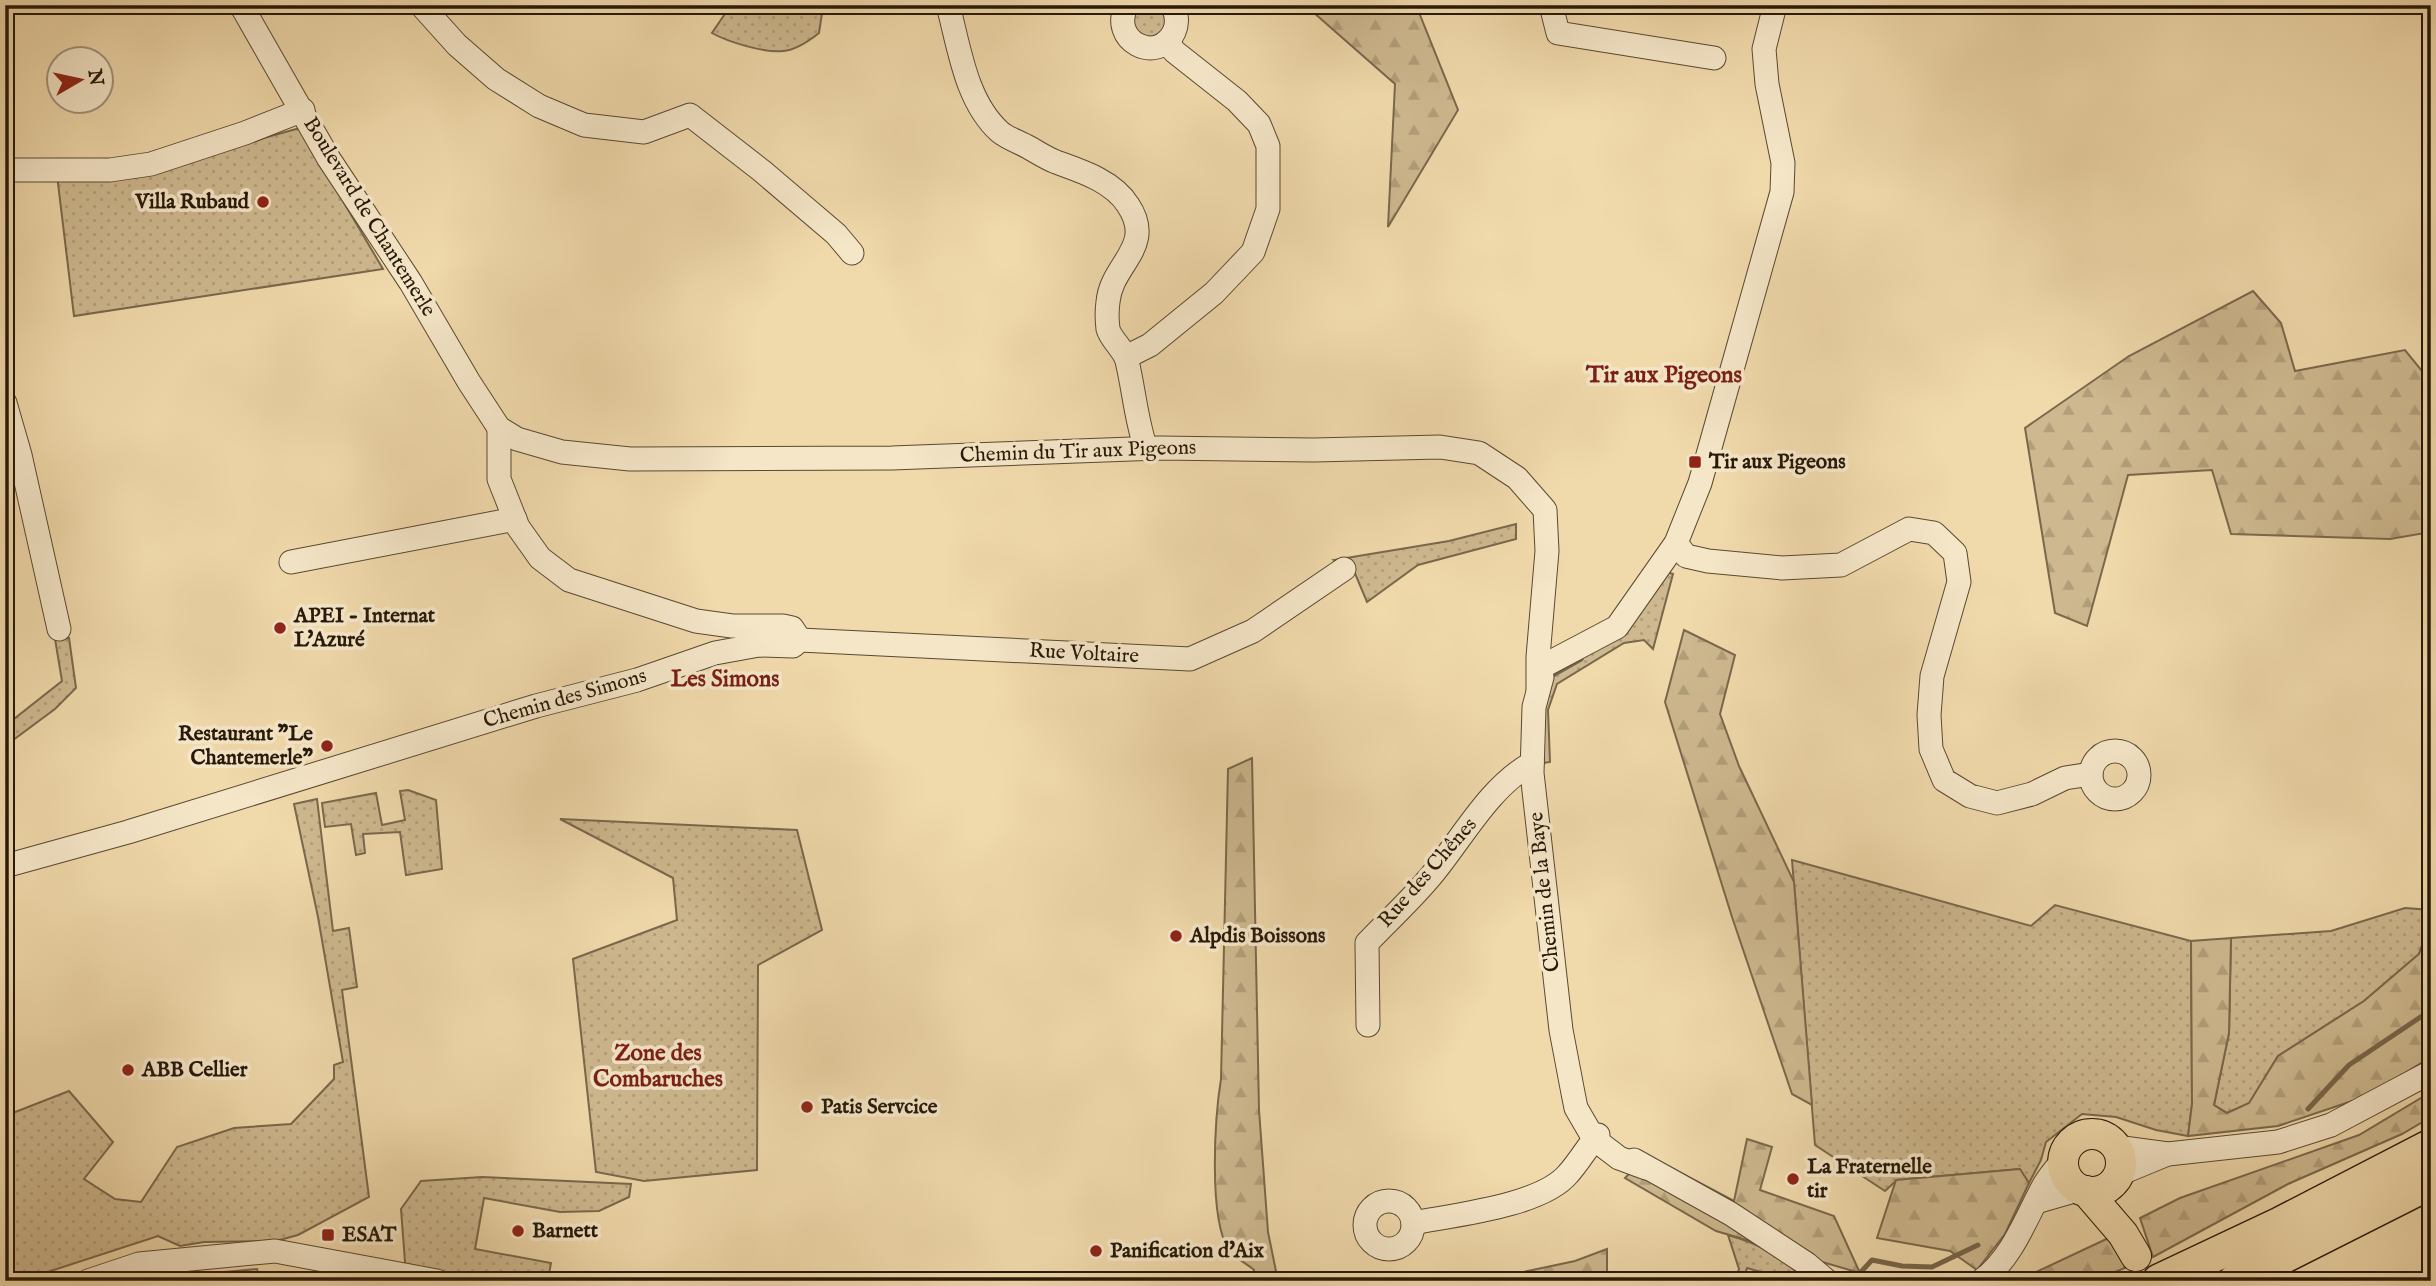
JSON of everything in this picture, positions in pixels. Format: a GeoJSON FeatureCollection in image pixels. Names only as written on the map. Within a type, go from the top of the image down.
{"type":"FeatureCollection","features":[{"type":"Feature","properties":{"kind":"highway"},"geometry":{"type":"LineString","coordinates":[[2159,1281],[2280,1224],[2431,1146]]}},
{"type":"Feature","properties":{"kind":"highway"},"geometry":{"type":"LineString","coordinates":[[2235,1281],[2431,1182]]}},
{"type":"Feature","properties":{"kind":"main road"},"geometry":{"type":"LineString","coordinates":[[2083,1135],[2102,1135],[2117,1167],[2130,1245],[2083,1190],[2066,1175],[2064,1159],[2071,1144],[2083,1135]]}},
{"type":"Feature","properties":{"kind":"main road"},"geometry":{"type":"LineString","coordinates":[[2083,1190],[2096,1192],[2105,1189],[2117,1167]]}},
{"type":"Feature","properties":{"kind":"street","name":"Boulevard de Chantemerle"},"geometry":{"type":"LineString","coordinates":[[241,5],[329,159],[411,283],[469,382],[508,434]]}},
{"type":"Feature","properties":{"kind":"street"},"geometry":{"type":"LineString","coordinates":[[421,5],[457,45],[496,79],[539,106],[584,125],[643,132],[690,115],[836,234],[852,253]]}},
{"type":"Feature","properties":{"kind":"street"},"geometry":{"type":"LineString","coordinates":[[948,5],[969,82],[984,114],[1001,133],[1055,161],[1093,176],[1117,192],[1129,205],[1138,230],[1133,252],[1119,272],[1107,299],[1108,330],[1126,356],[1140,449]]}},
{"type":"Feature","properties":{"kind":"street"},"geometry":{"type":"LineString","coordinates":[[1127,5],[1122,17],[1123,26],[1132,41],[1149,48],[1166,42],[1176,27],[1177,19],[1172,5]]}},
{"type":"Feature","properties":{"kind":"street"},"geometry":{"type":"LineString","coordinates":[[1551,5],[1558,33],[1714,58]]}},
{"type":"Feature","properties":{"kind":"street"},"geometry":{"type":"LineString","coordinates":[[1543,657],[1582,646],[1617,627],[1676,543],[1700,483],[1782,192],[1783,163],[1767,84],[1764,49],[1775,5]]}},
{"type":"Feature","properties":{"kind":"street"},"geometry":{"type":"LineString","coordinates":[[1126,356],[1150,345],[1214,293],[1253,252],[1268,209],[1268,146],[1259,124],[1237,101],[1166,42]]}},
{"type":"Feature","properties":{"kind":"street"},"geometry":{"type":"LineString","coordinates":[[5,170],[110,170],[151,164],[245,133],[303,110]]}},
{"type":"Feature","properties":{"kind":"street"},"geometry":{"type":"LineString","coordinates":[[5,403],[20,455],[59,629]]}},
{"type":"Feature","properties":{"kind":"street"},"geometry":{"type":"LineString","coordinates":[[508,434],[498,470],[515,519],[540,558],[569,580],[696,621],[718,625],[792,628],[800,640]]}},
{"type":"Feature","properties":{"kind":"street","name":"Chemin du Tir aux Pigeons"},"geometry":{"type":"LineString","coordinates":[[508,434],[562,452],[630,459],[878,458],[1140,449],[1314,450],[1440,447],[1479,453],[1517,478],[1545,510],[1543,657]]}},
{"type":"Feature","properties":{"kind":"street"},"geometry":{"type":"LineString","coordinates":[[291,562],[515,519]]}},
{"type":"Feature","properties":{"kind":"street"},"geometry":{"type":"LineString","coordinates":[[1676,543],[1686,556],[1708,561],[1782,568],[1841,565],[1909,529],[1934,533],[1955,552],[1959,582],[1932,676],[1929,715],[1931,750],[1944,780],[1970,796],[1997,803],[2032,794],[2066,778],[2091,774]]}},
{"type":"Feature","properties":{"kind":"street","name":"Rue Voltaire"},"geometry":{"type":"LineString","coordinates":[[800,640],[1190,659],[1254,631],[1344,569]]}},
{"type":"Feature","properties":{"kind":"street","name":"Chemin des Simons"},"geometry":{"type":"LineString","coordinates":[[5,866],[128,832],[536,706],[637,680],[715,653],[759,645],[793,646],[800,640]]}},
{"type":"Feature","properties":{"kind":"street","name":"Chemin de la Baye"},"geometry":{"type":"LineString","coordinates":[[1543,657],[1526,770],[1560,1030],[1573,1093],[1600,1140]]}},
{"type":"Feature","properties":{"kind":"street","name":"Rue des Chênes"},"geometry":{"type":"LineString","coordinates":[[1368,1025],[1367,943],[1430,877],[1493,797],[1526,770]]}},
{"type":"Feature","properties":{"kind":"street"},"geometry":{"type":"LineString","coordinates":[[2117,1167],[2168,1154],[2278,1142],[2331,1125],[2431,1072]]}},
{"type":"Feature","properties":{"kind":"street"},"geometry":{"type":"LineString","coordinates":[[1413,1223],[1503,1205],[1536,1195],[1568,1174],[1600,1140],[1731,1214],[1807,1264],[1827,1281]]}},
{"type":"Feature","properties":{"kind":"street"},"geometry":{"type":"LineString","coordinates":[[1981,1281],[1993,1272],[2012,1246],[2045,1182],[2064,1159]]}},
{"type":"Feature","properties":{"kind":"street"},"geometry":{"type":"LineString","coordinates":[[2036,1202],[2083,1190]]}},
{"type":"Feature","properties":{"kind":"street"},"geometry":{"type":"LineString","coordinates":[[88,1281],[139,1265],[275,1251],[437,1281]]}},
{"type":"Feature","properties":{"kind":"street"},"geometry":{"type":"LineString","coordinates":[[1807,1264],[1845,1281]]}},
{"type":"Feature","properties":{"kind":"green space"},"geometry":{"type":"Polygon","coordinates":[[[731,5],[874,5],[822,13],[819,33],[797,47],[775,51],[746,46],[712,33],[731,5]]]}},
{"type":"Feature","properties":{"kind":"green space"},"geometry":{"type":"Polygon","coordinates":[[[1134,5],[1162,5],[1168,20],[1162,32],[1151,38],[1133,31],[1134,5]]]}},
{"type":"Feature","properties":{"kind":"green space"},"geometry":{"type":"Polygon","coordinates":[[[1305,5],[1416,5],[1458,110],[1388,227],[1395,84],[1305,5]]]}},
{"type":"Feature","properties":{"kind":"green space"},"geometry":{"type":"Polygon","coordinates":[[[300,128],[383,269],[74,316],[57,175],[153,169],[300,128]]]}},
{"type":"Feature","properties":{"kind":"green space"},"geometry":{"type":"Polygon","coordinates":[[[2253,291],[2281,323],[2295,371],[2405,350],[2431,382],[2431,532],[2390,539],[2231,534],[2212,470],[2128,475],[2087,626],[2055,613],[2025,428],[2129,356],[2253,291]]]}},
{"type":"Feature","properties":{"kind":"green space"},"geometry":{"type":"Polygon","coordinates":[[[1516,524],[1516,539],[1418,565],[1367,602],[1354,571],[1334,560],[1449,541],[1516,524]]]}},
{"type":"Feature","properties":{"kind":"green space"},"geometry":{"type":"Polygon","coordinates":[[[1667,572],[1673,574],[1653,649],[1644,640],[1624,643],[1557,684],[1548,710],[1550,762],[1543,763],[1542,712],[1551,676],[1600,648],[1667,572]]]}},
{"type":"Feature","properties":{"kind":"green space"},"geometry":{"type":"Polygon","coordinates":[[[1684,630],[1735,655],[1720,714],[1739,766],[1794,882],[1812,1105],[1792,1094],[1732,917],[1665,702],[1684,630]]]}},
{"type":"Feature","properties":{"kind":"green space"},"geometry":{"type":"Polygon","coordinates":[[[69,638],[76,688],[55,709],[5,746],[5,726],[62,681],[55,639],[69,638]]]}},
{"type":"Feature","properties":{"kind":"green space"},"geometry":{"type":"Polygon","coordinates":[[[1252,758],[1259,1110],[1268,1232],[1278,1281],[1254,1281],[1254,1270],[1229,1250],[1222,1235],[1216,1192],[1215,1141],[1221,1079],[1228,769],[1252,758]]]}},
{"type":"Feature","properties":{"kind":"green space"},"geometry":{"type":"Polygon","coordinates":[[[408,790],[436,800],[442,869],[406,875],[400,832],[363,834],[365,853],[356,855],[351,824],[325,827],[322,803],[376,793],[382,825],[405,820],[400,791],[408,790]]]}},
{"type":"Feature","properties":{"kind":"green space"},"geometry":{"type":"Polygon","coordinates":[[[317,799],[333,931],[349,928],[357,987],[342,990],[369,1197],[298,1235],[276,1241],[204,1242],[180,1246],[158,1236],[20,1281],[5,1281],[5,1116],[69,1091],[113,1142],[84,1179],[115,1199],[141,1202],[177,1147],[234,1128],[291,1124],[334,1079],[334,1065],[343,1062],[318,917],[294,804],[317,799]]]}},
{"type":"Feature","properties":{"kind":"green space"},"geometry":{"type":"Polygon","coordinates":[[[560,819],[797,830],[822,930],[758,965],[757,1170],[644,1181],[596,1172],[573,959],[677,920],[673,878],[560,819]]]}},
{"type":"Feature","properties":{"kind":"green space"},"geometry":{"type":"Polygon","coordinates":[[[1792,860],[2031,926],[2055,905],[2191,941],[2192,1104],[2188,1136],[2156,1130],[2116,1117],[2082,1114],[2046,1142],[2041,1160],[2029,1183],[2019,1169],[1897,1180],[1885,1191],[1815,1145],[1792,860]]]}},
{"type":"Feature","properties":{"kind":"green space"},"geometry":{"type":"Polygon","coordinates":[[[2405,908],[2431,910],[2431,920],[2419,954],[2364,1001],[2278,1056],[2249,1104],[2227,1113],[2214,1105],[2229,1033],[2231,938],[2331,931],[2405,908]]]}},
{"type":"Feature","properties":{"kind":"green space"},"geometry":{"type":"Polygon","coordinates":[[[2431,920],[2431,1057],[2367,1096],[2278,1126],[2188,1136],[2192,1104],[2191,941],[2231,938],[2229,1033],[2214,1105],[2227,1113],[2249,1103],[2278,1056],[2364,1001],[2419,954],[2431,920]]]}},
{"type":"Feature","properties":{"kind":"green space"},"geometry":{"type":"Polygon","coordinates":[[[2431,1092],[2431,1117],[2402,1134],[2288,1184],[2153,1257],[2140,1218],[2180,1198],[2359,1135],[2431,1092]]]}},
{"type":"Feature","properties":{"kind":"green space"},"geometry":{"type":"Polygon","coordinates":[[[1747,1139],[1772,1147],[1760,1190],[1834,1216],[1860,1273],[1716,1231],[1625,1178],[1647,1155],[1734,1201],[1747,1139]]]}},
{"type":"Feature","properties":{"kind":"green space"},"geometry":{"type":"Polygon","coordinates":[[[2020,1169],[2029,1183],[2005,1234],[1977,1270],[1950,1251],[1877,1238],[1896,1180],[2020,1169]]]}},
{"type":"Feature","properties":{"kind":"green space"},"geometry":{"type":"Polygon","coordinates":[[[482,1177],[631,1184],[629,1197],[599,1211],[560,1212],[484,1198],[475,1249],[551,1263],[548,1279],[561,1281],[441,1281],[406,1275],[401,1209],[421,1181],[482,1177]]]}},
{"type":"Feature","properties":{"kind":"green space"},"geometry":{"type":"Polygon","coordinates":[[[1728,1235],[1770,1252],[1806,1281],[1777,1281],[1778,1277],[1747,1268],[1743,1281],[1735,1281],[1739,1269],[1728,1235]]]}},
{"type":"Feature","properties":{"kind":"green space"},"geometry":{"type":"Polygon","coordinates":[[[2115,1235],[2125,1268],[2092,1281],[2017,1281],[2115,1235]]]}},
{"type":"Feature","properties":{"kind":"green space"},"geometry":{"type":"Polygon","coordinates":[[[1607,1249],[1607,1281],[1502,1281],[1514,1274],[1575,1261],[1607,1249]]]}},
{"type":"Feature","properties":{"kind":"green space"},"geometry":{"type":"Polygon","coordinates":[[[257,1269],[260,1281],[182,1281],[181,1276],[257,1269]]]}},
{"type":"Feature","properties":{"kind":"waterway"},"geometry":{"type":"LineString","coordinates":[[1550,681],[1551,676],[1581,659]]}},
{"type":"Feature","properties":{"kind":"waterway"},"geometry":{"type":"LineString","coordinates":[[2308,1109],[2349,1065],[2431,1010]]}},
{"type":"Feature","properties":{"kind":"waterway"},"geometry":{"type":"LineString","coordinates":[[1860,1273],[1872,1260],[1902,1266],[1932,1267],[1978,1245]]}},
{"type":"Feature","properties":{"kind":"place","name":"Villa Rubaud"},"geometry":{"type":"Point","coordinates":[263,202]}},
{"type":"Feature","properties":{"kind":"place","name":"Tir aux Pigeons"},"geometry":{"type":"Point","coordinates":[1695,462]}},
{"type":"Feature","properties":{"kind":"place","name":"APEI - Internat L'Azuré"},"geometry":{"type":"Point","coordinates":[280,628]}},
{"type":"Feature","properties":{"kind":"place","name":"Restaurant \"Le Chantemerle\""},"geometry":{"type":"Point","coordinates":[327,746]}},
{"type":"Feature","properties":{"kind":"place","name":"Alpdis Boissons"},"geometry":{"type":"Point","coordinates":[1176,936]}},
{"type":"Feature","properties":{"kind":"place","name":"ABB Cellier"},"geometry":{"type":"Point","coordinates":[128,1070]}},
{"type":"Feature","properties":{"kind":"place","name":"Patis Servcice"},"geometry":{"type":"Point","coordinates":[807,1107]}},
{"type":"Feature","properties":{"kind":"place","name":"La Fraternelle tir"},"geometry":{"type":"Point","coordinates":[1793,1179]}},
{"type":"Feature","properties":{"kind":"place","name":"Barnett"},"geometry":{"type":"Point","coordinates":[518,1231]}},
{"type":"Feature","properties":{"kind":"place","name":"ESAT"},"geometry":{"type":"Point","coordinates":[328,1235]}},
{"type":"Feature","properties":{"kind":"place","name":"Panification d'Aix"},"geometry":{"type":"Point","coordinates":[1096,1251]}},
{"type":"Feature","properties":{"kind":"district","name":"Tir aux Pigeons"},"geometry":{"type":"Point","coordinates":[1664,375]}},
{"type":"Feature","properties":{"kind":"district","name":"Les Simons"},"geometry":{"type":"Point","coordinates":[725,679]}},
{"type":"Feature","properties":{"kind":"district","name":"Zone des Combaruches"},"geometry":{"type":"Point","coordinates":[658,1066]}}]}
